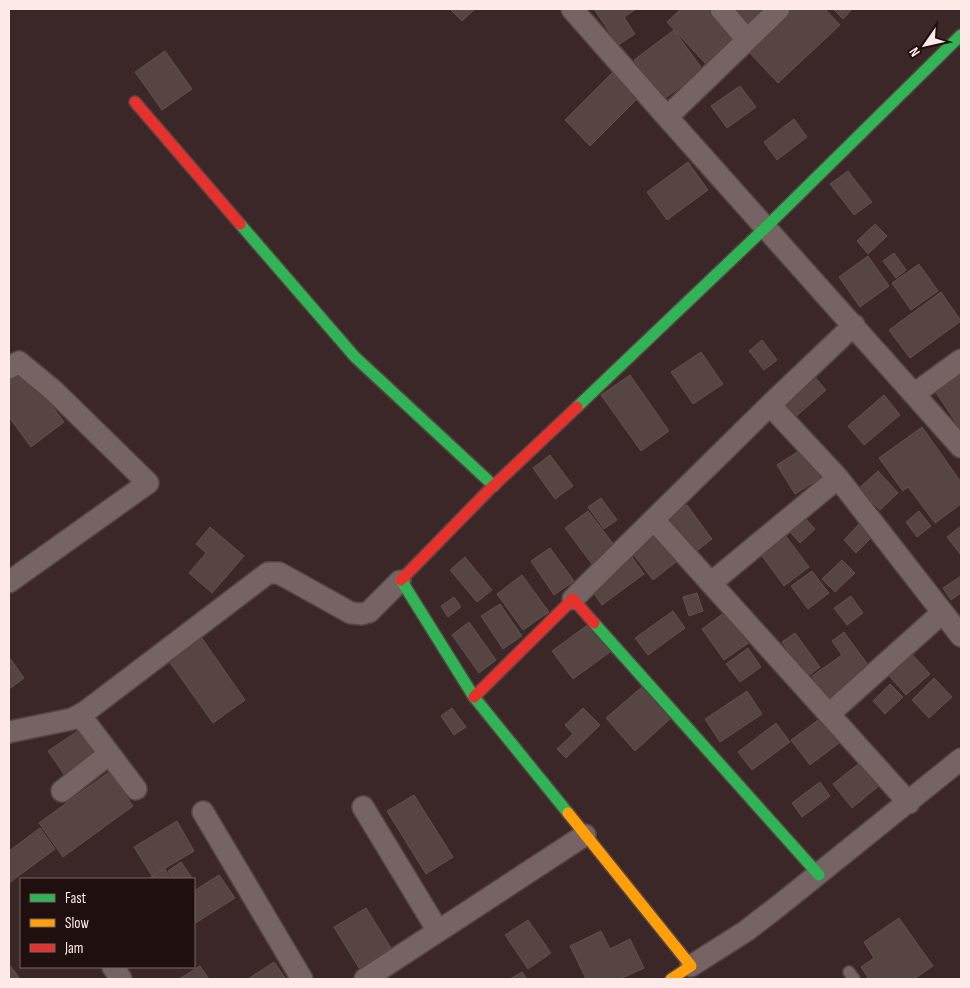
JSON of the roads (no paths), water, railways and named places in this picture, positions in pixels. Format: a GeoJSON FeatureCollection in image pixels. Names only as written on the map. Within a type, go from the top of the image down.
{"type":"FeatureCollection","features":[{"type":"Feature","properties":{"kind":"street"},"geometry":{"type":"LineString","coordinates":[[572,9],[961,447]]}},
{"type":"Feature","properties":{"kind":"street"},"geometry":{"type":"LineString","coordinates":[[721,9],[747,40]]}},
{"type":"Feature","properties":{"kind":"street"},"geometry":{"type":"LineString","coordinates":[[667,117],[779,9]]}},
{"type":"Feature","properties":{"kind":"street"},"geometry":{"type":"LineString","coordinates":[[9,732],[72,719],[268,573],[279,573],[351,612],[362,614],[368,612],[494,486],[765,228],[961,35]]}},
{"type":"Feature","properties":{"kind":"street"},"geometry":{"type":"LineString","coordinates":[[135,102],[355,357],[494,486]]}},
{"type":"Feature","properties":{"kind":"street"},"geometry":{"type":"LineString","coordinates":[[474,697],[770,405],[854,325]]}},
{"type":"Feature","properties":{"kind":"street"},"geometry":{"type":"LineString","coordinates":[[914,394],[961,360]]}},
{"type":"Feature","properties":{"kind":"street"},"geometry":{"type":"LineString","coordinates":[[9,368],[19,362],[54,392],[148,483],[9,582]]}},
{"type":"Feature","properties":{"kind":"street"},"geometry":{"type":"LineString","coordinates":[[770,405],[838,478],[961,636]]}},
{"type":"Feature","properties":{"kind":"street"},"geometry":{"type":"LineString","coordinates":[[711,582],[838,478]]}},
{"type":"Feature","properties":{"kind":"street"},"geometry":{"type":"LineString","coordinates":[[654,520],[909,803]]}},
{"type":"Feature","properties":{"kind":"street"},"geometry":{"type":"LineString","coordinates":[[400,581],[474,697],[691,966]]}},
{"type":"Feature","properties":{"kind":"street"},"geometry":{"type":"LineString","coordinates":[[574,599],[819,875]]}},
{"type":"Feature","properties":{"kind":"street"},"geometry":{"type":"LineString","coordinates":[[828,714],[942,613]]}},
{"type":"Feature","properties":{"kind":"street"},"geometry":{"type":"LineString","coordinates":[[80,714],[136,789]]}},
{"type":"Feature","properties":{"kind":"street"},"geometry":{"type":"LineString","coordinates":[[62,791],[109,754]]}},
{"type":"Feature","properties":{"kind":"street"},"geometry":{"type":"LineString","coordinates":[[671,979],[746,931],[909,803],[961,759]]}},
{"type":"Feature","properties":{"kind":"street"},"geometry":{"type":"LineString","coordinates":[[363,807],[438,931]]}},
{"type":"Feature","properties":{"kind":"street"},"geometry":{"type":"LineString","coordinates":[[203,812],[302,979]]}},
{"type":"Feature","properties":{"kind":"street"},"geometry":{"type":"LineString","coordinates":[[364,979],[586,835]]}},
{"type":"Feature","properties":{"kind":"street"},"geometry":{"type":"LineString","coordinates":[[114,968],[121,979]]}}]}
